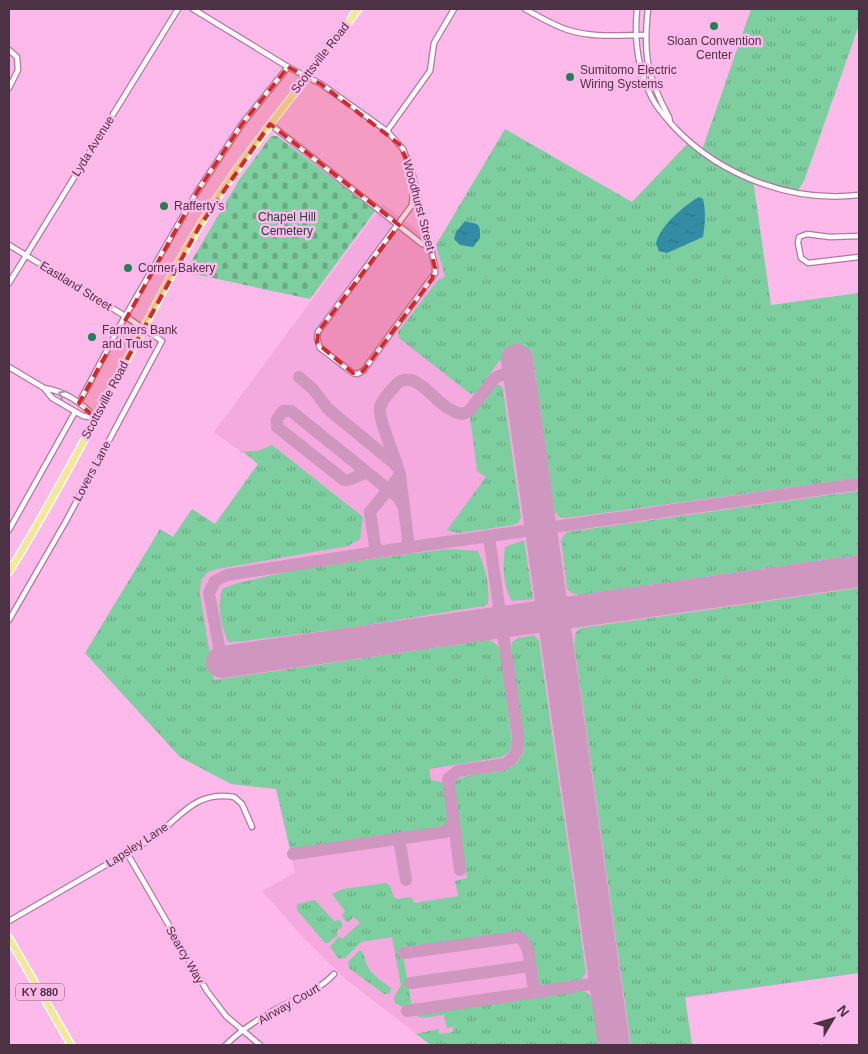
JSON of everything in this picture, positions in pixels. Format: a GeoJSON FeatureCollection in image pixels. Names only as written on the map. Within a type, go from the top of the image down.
{"type":"FeatureCollection","features":[{"type":"Feature","properties":{"kind":"main road","name":"Scottsville Road"},"geometry":{"type":"LineString","coordinates":[[9,572],[96,418],[180,260],[218,196],[270,124],[358,9]]}},
{"type":"Feature","properties":{"kind":"main road","name":"KY 880"},"geometry":{"type":"LineString","coordinates":[[9,938],[71,1045]]}},
{"type":"Feature","properties":{"kind":"street","name":"Lyda Avenue"},"geometry":{"type":"LineString","coordinates":[[9,283],[178,9]]}},
{"type":"Feature","properties":{"kind":"street","name":"Woodhurst Street"},"geometry":{"type":"LineString","coordinates":[[193,9],[288,67],[322,84],[387,131],[403,149],[408,160],[435,266],[434,275],[363,371],[357,374],[353,373],[320,348],[316,338],[318,332],[399,225]]}},
{"type":"Feature","properties":{"kind":"street"},"geometry":{"type":"LineString","coordinates":[[387,131],[430,71],[434,43],[454,9]]}},
{"type":"Feature","properties":{"kind":"street"},"geometry":{"type":"LineString","coordinates":[[525,9],[575,32],[597,35],[646,35]]}},
{"type":"Feature","properties":{"kind":"street"},"geometry":{"type":"LineString","coordinates":[[637,9],[636,35],[638,57],[643,77],[664,118],[686,139],[702,152],[731,170],[782,190],[830,196],[859,195]]}},
{"type":"Feature","properties":{"kind":"street"},"geometry":{"type":"LineString","coordinates":[[648,9],[646,54],[651,79],[670,122]]}},
{"type":"Feature","properties":{"kind":"street"},"geometry":{"type":"LineString","coordinates":[[9,50],[17,57],[19,67],[9,88]]}},
{"type":"Feature","properties":{"kind":"street"},"geometry":{"type":"LineString","coordinates":[[79,403],[125,316],[211,170],[242,124],[288,67]]}},
{"type":"Feature","properties":{"kind":"street"},"geometry":{"type":"LineString","coordinates":[[270,124],[422,244],[430,244]]}},
{"type":"Feature","properties":{"kind":"street"},"geometry":{"type":"LineString","coordinates":[[399,225],[412,205],[414,179]]}},
{"type":"Feature","properties":{"kind":"street"},"geometry":{"type":"LineString","coordinates":[[859,236],[839,237],[804,234],[799,238],[798,243],[800,258],[808,263],[859,257]]}},
{"type":"Feature","properties":{"kind":"street","name":"Eastland Street"},"geometry":{"type":"LineString","coordinates":[[9,245],[143,328]]}},
{"type":"Feature","properties":{"kind":"street","name":"Lovers Lane"},"geometry":{"type":"LineString","coordinates":[[9,620],[66,520],[162,341],[143,328]]}},
{"type":"Feature","properties":{"kind":"street"},"geometry":{"type":"LineString","coordinates":[[9,366],[44,388],[52,398],[75,412],[83,416],[96,418]]}},
{"type":"Feature","properties":{"kind":"street"},"geometry":{"type":"LineString","coordinates":[[44,388],[56,390],[79,403],[96,418]]}},
{"type":"Feature","properties":{"kind":"street"},"geometry":{"type":"LineString","coordinates":[[9,530],[75,412]]}},
{"type":"Feature","properties":{"kind":"street","name":"Lapsley Lane"},"geometry":{"type":"LineString","coordinates":[[9,921],[161,832],[188,806],[212,798],[230,796],[238,798],[252,827]]}},
{"type":"Feature","properties":{"kind":"street","name":"Searcy Way"},"geometry":{"type":"LineString","coordinates":[[126,853],[206,991],[242,1032],[260,1045]]}},
{"type":"Feature","properties":{"kind":"street","name":"Airway Court"},"geometry":{"type":"LineString","coordinates":[[226,1045],[280,1007],[314,991],[334,974]]}},
{"type":"Feature","properties":{"kind":"highlighted area"},"geometry":{"type":"Polygon","coordinates":[[[288,67],[321,84],[399,144],[410,166],[435,268],[432,279],[363,371],[353,373],[317,343],[318,332],[399,225],[270,124],[199,227],[95,418],[79,403],[197,192],[242,124],[288,67]]]}},
{"type":"Feature","properties":{"kind":"shaded area"},"geometry":{"type":"Polygon","coordinates":[[[383,204],[436,245],[859,449],[859,973],[685,998],[692,1045],[431,1045],[344,978],[303,937],[262,891],[295,873],[276,789],[231,784],[180,757],[85,653],[160,529],[173,537],[192,509],[215,524],[258,464],[214,432],[383,204]]]}},
{"type":"Feature","properties":{"kind":"green space"},"geometry":{"type":"Polygon","coordinates":[[[751,9],[859,9],[859,25],[804,181],[797,192],[753,180],[771,305],[859,293],[859,478],[566,518],[559,517],[554,510],[533,357],[499,361],[477,392],[472,394],[399,338],[398,332],[438,280],[445,277],[436,245],[505,129],[632,202],[689,142],[702,150],[751,9]]]}},
{"type":"Feature","properties":{"kind":"green space","name":"Chapel Hill Cemetery"},"geometry":{"type":"Polygon","coordinates":[[[271,136],[277,136],[375,211],[310,299],[185,272],[239,180],[271,136]]]}},
{"type":"Feature","properties":{"kind":"green space"},"geometry":{"type":"Polygon","coordinates":[[[496,385],[500,385],[503,389],[521,518],[518,523],[513,525],[459,533],[447,530],[486,477],[477,471],[470,416],[496,385]]]}},
{"type":"Feature","properties":{"kind":"green space"},"geometry":{"type":"Polygon","coordinates":[[[272,445],[363,517],[360,539],[348,546],[208,572],[201,580],[200,594],[214,680],[488,640],[495,643],[501,653],[512,743],[509,752],[502,757],[429,769],[431,780],[442,782],[448,799],[448,818],[443,828],[290,849],[276,789],[231,784],[180,757],[85,653],[160,529],[173,537],[192,509],[215,524],[258,464],[243,451],[258,451],[272,445]]]}},
{"type":"Feature","properties":{"kind":"green space"},"geometry":{"type":"Polygon","coordinates":[[[859,491],[859,555],[579,595],[567,589],[561,539],[567,532],[859,491]]]}},
{"type":"Feature","properties":{"kind":"green space"},"geometry":{"type":"Polygon","coordinates":[[[524,540],[533,599],[512,601],[505,582],[505,547],[524,540]]]}},
{"type":"Feature","properties":{"kind":"green space"},"geometry":{"type":"Polygon","coordinates":[[[449,549],[478,551],[488,583],[488,603],[484,606],[348,628],[228,642],[220,616],[222,589],[234,584],[303,568],[449,549]]]}},
{"type":"Feature","properties":{"kind":"green space"},"geometry":{"type":"Polygon","coordinates":[[[859,588],[859,973],[685,997],[692,1045],[631,1045],[574,644],[576,632],[581,628],[859,588]]]}},
{"type":"Feature","properties":{"kind":"green space"},"geometry":{"type":"Polygon","coordinates":[[[534,635],[539,641],[586,973],[579,982],[542,986],[536,982],[528,941],[525,935],[402,950],[412,1007],[403,1007],[395,1003],[394,997],[401,985],[392,937],[361,942],[345,958],[339,959],[330,947],[339,936],[342,939],[360,923],[354,917],[348,922],[345,921],[342,915],[345,911],[332,894],[343,889],[386,883],[390,886],[394,897],[397,899],[412,897],[414,903],[458,896],[455,881],[467,878],[453,789],[454,782],[463,777],[505,770],[513,766],[520,758],[524,747],[511,651],[512,642],[518,638],[534,635]]]}},
{"type":"Feature","properties":{"kind":"green space"},"geometry":{"type":"Polygon","coordinates":[[[315,900],[334,921],[340,920],[343,926],[336,932],[338,935],[328,943],[325,943],[297,910],[297,904],[315,900]]]}},
{"type":"Feature","properties":{"kind":"green space"},"geometry":{"type":"Polygon","coordinates":[[[360,950],[371,972],[391,988],[388,994],[384,994],[349,968],[348,962],[360,950]]]}},
{"type":"Feature","properties":{"kind":"green space"},"geometry":{"type":"Polygon","coordinates":[[[580,991],[586,992],[592,998],[599,1045],[431,1045],[416,1034],[439,1029],[439,1034],[453,1032],[453,1027],[447,1028],[444,1015],[419,1017],[412,1013],[580,991]]]}},
{"type":"Feature","properties":{"kind":"water"},"geometry":{"type":"Polygon","coordinates":[[[699,197],[703,199],[705,208],[703,237],[667,253],[659,251],[656,244],[662,230],[680,210],[699,197]]]}},
{"type":"Feature","properties":{"kind":"water"},"geometry":{"type":"Polygon","coordinates":[[[465,221],[479,226],[480,229],[480,238],[473,247],[460,245],[454,239],[456,232],[465,221]]]}},
{"type":"Feature","properties":{"kind":"taxiway"},"geometry":{"type":"LineString","coordinates":[[376,552],[370,512],[400,475],[380,414],[382,402],[397,383],[403,380],[416,382],[450,410],[463,414],[469,411],[494,379],[499,376],[511,376],[517,382],[521,391]]}},
{"type":"Feature","properties":{"kind":"taxiway"},"geometry":{"type":"LineString","coordinates":[[299,377],[313,389],[328,409],[396,465]]}},
{"type":"Feature","properties":{"kind":"taxiway"},"geometry":{"type":"LineString","coordinates":[[368,473],[365,473],[344,480],[277,427],[277,419],[283,411],[291,411],[399,498],[404,508]]}},
{"type":"Feature","properties":{"kind":"taxiway"},"geometry":{"type":"LineString","coordinates":[[400,475],[409,548]]}},
{"type":"Feature","properties":{"kind":"taxiway"},"geometry":{"type":"LineString","coordinates":[[222,662],[209,593],[215,581],[227,575],[376,552],[859,484]]}},
{"type":"Feature","properties":{"kind":"taxiway"},"geometry":{"type":"LineString","coordinates":[[460,870],[448,779],[458,771],[505,764],[514,756],[518,745],[489,537]]}},
{"type":"Feature","properties":{"kind":"taxiway"},"geometry":{"type":"LineString","coordinates":[[293,854],[445,832],[453,821]]}},
{"type":"Feature","properties":{"kind":"taxiway"},"geometry":{"type":"LineString","coordinates":[[401,838],[400,844],[406,880]]}},
{"type":"Feature","properties":{"kind":"taxiway"},"geometry":{"type":"LineString","coordinates":[[404,953],[518,937],[523,941],[528,952],[534,987],[542,992]]}},
{"type":"Feature","properties":{"kind":"taxiway"},"geometry":{"type":"LineString","coordinates":[[411,983],[530,966]]}},
{"type":"Feature","properties":{"kind":"taxiway"},"geometry":{"type":"LineString","coordinates":[[407,1011],[605,982]]}},
{"type":"Feature","properties":{"kind":"runway"},"geometry":{"type":"LineString","coordinates":[[517,360],[614,1045]]}},
{"type":"Feature","properties":{"kind":"runway"},"geometry":{"type":"LineString","coordinates":[[222,662],[859,571]]}},
{"type":"Feature","properties":{"kind":"place","name":"Sloan Convention Center"},"geometry":{"type":"Point","coordinates":[714,26]}},
{"type":"Feature","properties":{"kind":"place","name":"Sumitomo Electric Wiring Systems"},"geometry":{"type":"Point","coordinates":[570,77]}},
{"type":"Feature","properties":{"kind":"place","name":"Rafferty’s"},"geometry":{"type":"Point","coordinates":[164,206]}},
{"type":"Feature","properties":{"kind":"place","name":"Corner Bakery"},"geometry":{"type":"Point","coordinates":[128,268]}},
{"type":"Feature","properties":{"kind":"place","name":"Farmers Bank and Trust"},"geometry":{"type":"Point","coordinates":[92,337]}}]}
